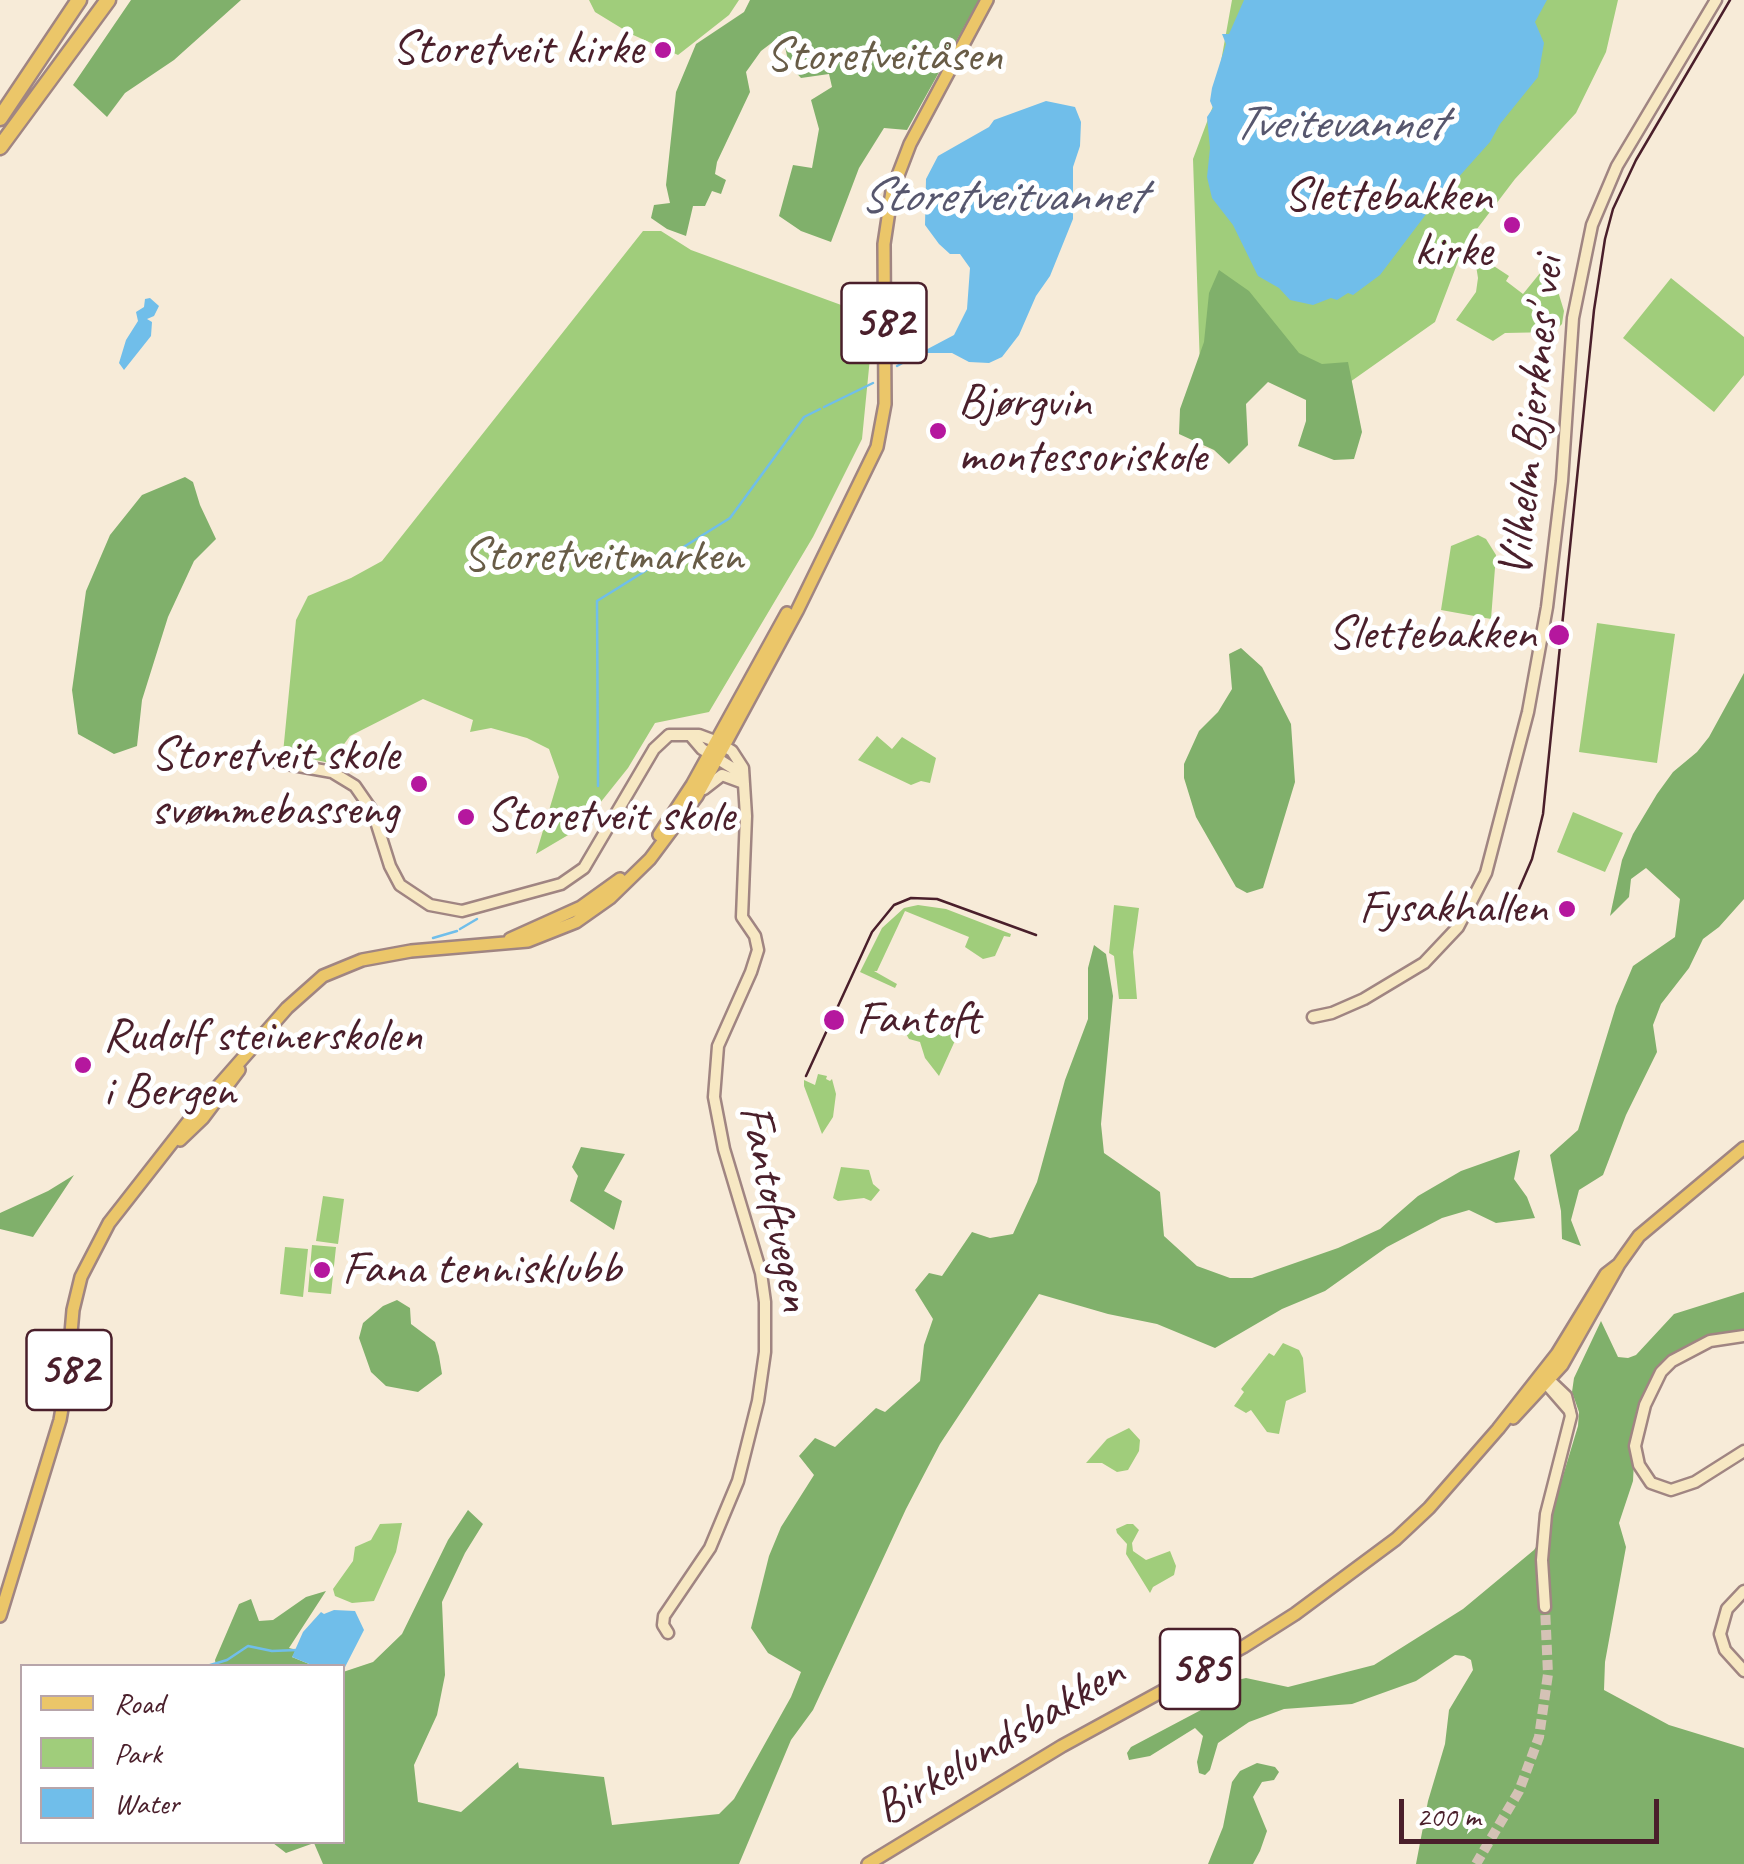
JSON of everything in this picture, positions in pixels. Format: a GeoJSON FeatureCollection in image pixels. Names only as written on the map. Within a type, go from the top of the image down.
{"type":"FeatureCollection","features":[{"type":"Feature","properties":{"kind":"highway"},"geometry":{"type":"LineString","coordinates":[[0,118],[80,0]]}},
{"type":"Feature","properties":{"kind":"highway"},"geometry":{"type":"LineString","coordinates":[[0,156],[3,142],[108,0]]}},
{"type":"Feature","properties":{"kind":"main road","name":"582"},"geometry":{"type":"LineString","coordinates":[[497,945],[582,907],[619,880],[661,833],[717,749],[822,560],[868,469],[880,434],[886,374],[884,244],[892,191],[910,144],[987,0]]}},
{"type":"Feature","properties":{"kind":"main road","name":"582"},"geometry":{"type":"LineString","coordinates":[[0,1616],[60,1420],[68,1380],[73,1310],[82,1278],[109,1223],[174,1144],[192,1130],[227,1089],[244,1058],[301,992],[336,970],[362,960],[411,951],[497,945],[548,934],[576,922],[602,904],[650,858],[697,796],[717,749]]}},
{"type":"Feature","properties":{"kind":"main road","name":"585"},"geometry":{"type":"LineString","coordinates":[[1546,1380],[1606,1274],[1652,1224],[1744,1148]]}},
{"type":"Feature","properties":{"kind":"main road","name":"Birkelundsbakken"},"geometry":{"type":"LineString","coordinates":[[868,1864],[1062,1746],[1244,1647],[1357,1571],[1418,1519],[1546,1380]]}},
{"type":"Feature","properties":{"kind":"street","name":"Vilhelm Bjerknes' vei"},"geometry":{"type":"LineString","coordinates":[[1312,1017],[1332,1014],[1364,999],[1429,958],[1458,927],[1486,873],[1528,712],[1547,607],[1563,468],[1574,318],[1592,224],[1617,166],[1716,0]]}},
{"type":"Feature","properties":{"kind":"street"},"geometry":{"type":"LineString","coordinates":[[276,762],[323,770],[348,781],[370,806],[400,885],[430,905],[462,911],[485,908],[566,882],[592,857],[658,744],[674,734],[690,735],[694,742],[717,749],[745,786]]}},
{"type":"Feature","properties":{"kind":"street"},"geometry":{"type":"LineString","coordinates":[[697,796],[722,775],[745,786]]}},
{"type":"Feature","properties":{"kind":"street","name":"Fantoftvegen"},"geometry":{"type":"LineString","coordinates":[[668,1633],[664,1616],[710,1548],[738,1481],[766,1352],[760,1273],[724,1149],[714,1096],[718,1046],[757,955],[755,936],[742,916],[745,786]]}},
{"type":"Feature","properties":{"kind":"street"},"geometry":{"type":"LineString","coordinates":[[1744,1336],[1698,1346],[1665,1367],[1645,1405],[1635,1446],[1639,1465],[1651,1483],[1671,1490],[1695,1482],[1744,1451]]}},
{"type":"Feature","properties":{"kind":"street"},"geometry":{"type":"LineString","coordinates":[[1545,1606],[1543,1535],[1552,1483],[1570,1422],[1570,1410],[1546,1380]]}},
{"type":"Feature","properties":{"kind":"street"},"geometry":{"type":"LineString","coordinates":[[1744,1591],[1728,1609],[1720,1634],[1724,1650],[1744,1671]]}},
{"type":"Feature","properties":{"kind":"green space"},"geometry":{"type":"Polygon","coordinates":[[[131,0],[241,0],[174,60],[125,93],[107,117],[73,85],[131,0]]]}},
{"type":"Feature","properties":{"kind":"green space"},"geometry":{"type":"Polygon","coordinates":[[[589,0],[739,0],[729,15],[678,55],[595,12],[589,0]]]}},
{"type":"Feature","properties":{"kind":"green space","name":"Storetveitåsen"},"geometry":{"type":"Polygon","coordinates":[[[750,0],[979,0],[907,130],[884,128],[859,168],[831,242],[801,231],[779,216],[793,165],[812,168],[819,129],[811,100],[832,87],[829,74],[801,78],[789,65],[784,42],[778,38],[761,51],[746,72],[750,92],[717,162],[715,174],[726,180],[721,194],[712,191],[705,206],[693,206],[686,236],[651,218],[654,205],[670,203],[666,185],[676,92],[696,44],[744,12],[750,0]]]}},
{"type":"Feature","properties":{"kind":"green space","name":"Tveitevannet"},"geometry":{"type":"Polygon","coordinates":[[[1232,0],[1618,0],[1606,52],[1576,113],[1515,179],[1464,246],[1435,322],[1333,394],[1200,367],[1193,159],[1213,106],[1232,0]]]}},
{"type":"Feature","properties":{"kind":"green space","name":"Storetveitmarken"},"geometry":{"type":"Polygon","coordinates":[[[643,231],[661,231],[691,250],[874,317],[862,439],[813,537],[709,712],[655,723],[628,768],[580,828],[536,854],[559,777],[549,749],[527,738],[491,728],[470,732],[473,720],[423,699],[350,736],[330,763],[283,753],[296,620],[308,596],[382,561],[643,231]]]}},
{"type":"Feature","properties":{"kind":"green space"},"geometry":{"type":"Polygon","coordinates":[[[1474,253],[1509,276],[1506,281],[1523,294],[1549,262],[1564,311],[1562,324],[1554,332],[1505,333],[1493,341],[1456,320],[1476,292],[1474,253]]]}},
{"type":"Feature","properties":{"kind":"green space"},"geometry":{"type":"Polygon","coordinates":[[[1219,270],[1249,291],[1299,353],[1322,364],[1348,362],[1362,432],[1354,459],[1334,460],[1298,446],[1306,421],[1306,400],[1268,382],[1246,404],[1248,445],[1229,464],[1214,450],[1179,434],[1180,409],[1204,342],[1209,293],[1219,270]]]}},
{"type":"Feature","properties":{"kind":"green space"},"geometry":{"type":"Polygon","coordinates":[[[1671,278],[1744,337],[1744,375],[1714,412],[1623,338],[1671,278]]]}},
{"type":"Feature","properties":{"kind":"green space"},"geometry":{"type":"Polygon","coordinates":[[[185,477],[193,482],[216,539],[194,561],[168,617],[142,700],[137,746],[114,754],[78,734],[72,690],[86,591],[110,535],[142,495],[185,477]]]}},
{"type":"Feature","properties":{"kind":"green space"},"geometry":{"type":"Polygon","coordinates":[[[1478,535],[1486,539],[1496,555],[1491,619],[1441,610],[1451,546],[1478,535]]]}},
{"type":"Feature","properties":{"kind":"green space"},"geometry":{"type":"Polygon","coordinates":[[[1597,623],[1675,634],[1657,763],[1579,752],[1597,623]]]}},
{"type":"Feature","properties":{"kind":"green space"},"geometry":{"type":"Polygon","coordinates":[[[1241,648],[1262,667],[1291,724],[1295,782],[1263,888],[1247,893],[1236,887],[1196,817],[1184,778],[1184,764],[1199,731],[1218,712],[1232,689],[1229,654],[1241,648]]]}},
{"type":"Feature","properties":{"kind":"green space"},"geometry":{"type":"Polygon","coordinates":[[[1744,673],[1744,899],[1703,939],[1689,968],[1661,1004],[1653,1025],[1657,1052],[1626,1115],[1603,1175],[1579,1190],[1571,1220],[1581,1246],[1562,1239],[1550,1155],[1578,1130],[1616,1006],[1633,966],[1675,937],[1680,899],[1646,868],[1631,879],[1629,897],[1610,916],[1622,860],[1657,794],[1673,772],[1709,737],[1744,673]]]}},
{"type":"Feature","properties":{"kind":"green space"},"geometry":{"type":"Polygon","coordinates":[[[877,736],[892,749],[902,737],[936,758],[930,783],[911,785],[858,760],[877,736]]]}},
{"type":"Feature","properties":{"kind":"green space"},"geometry":{"type":"Polygon","coordinates":[[[1573,812],[1623,833],[1605,872],[1557,852],[1573,812]]]}},
{"type":"Feature","properties":{"kind":"green space"},"geometry":{"type":"Polygon","coordinates":[[[918,905],[946,909],[1011,934],[1004,936],[995,956],[983,959],[965,947],[969,937],[905,911],[874,971],[897,984],[895,988],[860,972],[882,928],[904,908],[918,905]]]}},
{"type":"Feature","properties":{"kind":"green space"},"geometry":{"type":"Polygon","coordinates":[[[1114,905],[1139,908],[1133,952],[1137,999],[1119,999],[1114,956],[1109,953],[1114,905]]]}},
{"type":"Feature","properties":{"kind":"green space"},"geometry":{"type":"Polygon","coordinates":[[[1094,945],[1106,954],[1113,996],[1101,1124],[1104,1153],[1160,1192],[1164,1236],[1197,1266],[1230,1278],[1252,1278],[1338,1248],[1380,1229],[1418,1196],[1461,1171],[1520,1150],[1514,1179],[1535,1218],[1496,1223],[1469,1210],[1442,1218],[1387,1247],[1325,1291],[1282,1309],[1215,1348],[1157,1324],[1039,1294],[940,1444],[813,1710],[791,1740],[739,1864],[323,1864],[314,1844],[345,1844],[345,1671],[373,1662],[402,1634],[448,1540],[468,1510],[483,1524],[442,1602],[445,1675],[437,1715],[414,1765],[418,1802],[461,1812],[518,1762],[519,1768],[604,1777],[612,1825],[719,1814],[734,1799],[801,1672],[768,1653],[751,1628],[769,1556],[781,1527],[814,1475],[799,1456],[815,1438],[835,1447],[876,1408],[885,1412],[920,1381],[924,1345],[933,1319],[915,1290],[929,1273],[942,1276],[972,1232],[990,1238],[1013,1234],[1037,1182],[1065,1080],[1088,1019],[1088,968],[1094,945]]]}},
{"type":"Feature","properties":{"kind":"green space"},"geometry":{"type":"Polygon","coordinates":[[[930,1019],[941,1031],[958,1034],[939,1076],[925,1058],[920,1042],[909,1039],[905,1032],[907,1026],[930,1019]]]}},
{"type":"Feature","properties":{"kind":"green space"},"geometry":{"type":"Polygon","coordinates":[[[818,1074],[832,1079],[836,1094],[833,1117],[822,1134],[804,1086],[804,1080],[815,1085],[818,1074]]]}},
{"type":"Feature","properties":{"kind":"green space"},"geometry":{"type":"Polygon","coordinates":[[[581,1147],[625,1154],[604,1191],[622,1201],[614,1230],[570,1201],[578,1176],[572,1167],[581,1147]]]}},
{"type":"Feature","properties":{"kind":"green space"},"geometry":{"type":"Polygon","coordinates":[[[841,1167],[869,1170],[873,1184],[880,1190],[871,1201],[833,1198],[841,1167]]]}},
{"type":"Feature","properties":{"kind":"green space"},"geometry":{"type":"Polygon","coordinates":[[[74,1175],[33,1237],[0,1229],[0,1213],[74,1175]]]}},
{"type":"Feature","properties":{"kind":"green space"},"geometry":{"type":"Polygon","coordinates":[[[323,1196],[344,1199],[338,1244],[316,1241],[323,1196]]]}},
{"type":"Feature","properties":{"kind":"green space","name":"Fana tennisklubb"},"geometry":{"type":"Polygon","coordinates":[[[312,1245],[336,1247],[331,1294],[308,1292],[312,1245]]]}},
{"type":"Feature","properties":{"kind":"green space"},"geometry":{"type":"Polygon","coordinates":[[[285,1247],[308,1249],[303,1297],[280,1294],[285,1247]]]}},
{"type":"Feature","properties":{"kind":"green space"},"geometry":{"type":"Polygon","coordinates":[[[1744,1292],[1744,1336],[1670,1363],[1636,1421],[1633,1481],[1619,1523],[1626,1547],[1605,1662],[1604,1690],[1669,1725],[1744,1748],[1744,1864],[1416,1864],[1428,1801],[1445,1744],[1449,1710],[1473,1670],[1471,1660],[1464,1656],[1455,1655],[1416,1681],[1352,1704],[1284,1709],[1249,1722],[1218,1743],[1205,1775],[1199,1773],[1197,1762],[1203,1736],[1195,1728],[1150,1756],[1129,1760],[1127,1753],[1131,1747],[1218,1701],[1233,1681],[1246,1678],[1288,1687],[1374,1665],[1463,1609],[1534,1550],[1546,1532],[1578,1426],[1579,1412],[1572,1392],[1574,1378],[1601,1321],[1618,1357],[1628,1358],[1636,1355],[1674,1314],[1744,1292]]]}},
{"type":"Feature","properties":{"kind":"green space"},"geometry":{"type":"Polygon","coordinates":[[[397,1300],[410,1308],[411,1324],[435,1342],[439,1356],[442,1374],[418,1392],[386,1386],[371,1372],[359,1338],[363,1323],[397,1300]]]}},
{"type":"Feature","properties":{"kind":"green space"},"geometry":{"type":"Polygon","coordinates":[[[1283,1343],[1299,1350],[1303,1358],[1306,1392],[1286,1401],[1279,1434],[1267,1432],[1251,1410],[1246,1413],[1234,1406],[1244,1392],[1241,1389],[1269,1353],[1274,1356],[1283,1343]]]}},
{"type":"Feature","properties":{"kind":"green space"},"geometry":{"type":"Polygon","coordinates":[[[1129,1428],[1140,1440],[1139,1451],[1128,1470],[1117,1472],[1102,1463],[1086,1463],[1107,1439],[1129,1428]]]}},
{"type":"Feature","properties":{"kind":"green space"},"geometry":{"type":"Polygon","coordinates":[[[402,1523],[396,1552],[374,1601],[352,1603],[335,1596],[333,1589],[353,1561],[355,1547],[371,1540],[380,1524],[402,1523]]]}},
{"type":"Feature","properties":{"kind":"green space"},"geometry":{"type":"Polygon","coordinates":[[[1127,1524],[1139,1530],[1132,1543],[1133,1551],[1146,1560],[1170,1551],[1176,1566],[1174,1575],[1150,1593],[1126,1554],[1127,1544],[1117,1533],[1116,1529],[1127,1524]]]}},
{"type":"Feature","properties":{"kind":"green space"},"geometry":{"type":"Polygon","coordinates":[[[326,1591],[289,1648],[297,1650],[292,1657],[309,1664],[216,1664],[239,1604],[251,1599],[259,1621],[273,1620],[306,1597],[326,1591]]]}},
{"type":"Feature","properties":{"kind":"green space"},"geometry":{"type":"Polygon","coordinates":[[[1257,1763],[1275,1767],[1279,1772],[1274,1780],[1262,1782],[1253,1797],[1267,1831],[1260,1851],[1253,1864],[1208,1864],[1223,1827],[1232,1782],[1240,1771],[1257,1763]]]}},
{"type":"Feature","properties":{"kind":"green space"},"geometry":{"type":"Polygon","coordinates":[[[274,1844],[311,1844],[286,1853],[274,1844]]]}},
{"type":"Feature","properties":{"kind":"water","name":"Tveitevannet"},"geometry":{"type":"Polygon","coordinates":[[[1244,0],[1547,0],[1535,22],[1544,43],[1538,77],[1490,142],[1430,209],[1380,275],[1353,295],[1348,293],[1337,300],[1331,298],[1313,305],[1290,300],[1258,276],[1233,225],[1212,198],[1207,177],[1207,117],[1213,108],[1212,88],[1226,44],[1222,34],[1229,34],[1244,0]]]}},
{"type":"Feature","properties":{"kind":"water","name":"Storetveitvannet"},"geometry":{"type":"Polygon","coordinates":[[[1046,101],[1075,107],[1081,122],[1080,146],[1073,167],[1073,219],[1050,276],[1036,296],[1019,335],[1002,357],[989,363],[969,362],[952,353],[920,353],[954,335],[967,309],[970,268],[960,254],[950,254],[939,244],[925,225],[926,179],[938,156],[989,127],[994,120],[1046,101]]]}},
{"type":"Feature","properties":{"kind":"water"},"geometry":{"type":"Polygon","coordinates":[[[150,298],[159,306],[154,316],[147,319],[152,322],[151,336],[124,370],[119,363],[126,340],[138,321],[136,312],[150,298]]]}},
{"type":"Feature","properties":{"kind":"water"},"geometry":{"type":"Polygon","coordinates":[[[334,1610],[355,1611],[364,1630],[345,1667],[345,1664],[309,1664],[292,1657],[303,1632],[321,1612],[334,1610]]]}},
{"type":"Feature","properties":{"kind":"waterway"},"geometry":{"type":"LineString","coordinates":[[897,366],[920,353]]}},
{"type":"Feature","properties":{"kind":"waterway"},"geometry":{"type":"LineString","coordinates":[[824,407],[873,383]]}},
{"type":"Feature","properties":{"kind":"waterway"},"geometry":{"type":"LineString","coordinates":[[598,786],[597,601],[730,518],[804,417],[820,409]]}},
{"type":"Feature","properties":{"kind":"waterway"},"geometry":{"type":"LineString","coordinates":[[460,929],[477,919]]}},
{"type":"Feature","properties":{"kind":"waterway"},"geometry":{"type":"LineString","coordinates":[[433,938],[457,931]]}},
{"type":"Feature","properties":{"kind":"waterway"},"geometry":{"type":"LineString","coordinates":[[214,1664],[248,1646],[272,1651],[297,1650]]}},
{"type":"Feature","properties":{"kind":"tunnel"},"geometry":{"type":"LineString","coordinates":[[1476,1864],[1519,1791],[1539,1737],[1548,1674],[1545,1607]]}},
{"type":"Feature","properties":{"kind":"tram line"},"geometry":{"type":"LineString","coordinates":[[1513,903],[1532,859],[1543,814],[1594,310],[1605,239],[1613,209],[1636,160],[1730,0]]}},
{"type":"Feature","properties":{"kind":"tram line"},"geometry":{"type":"LineString","coordinates":[[806,1076],[872,932],[894,905],[911,898],[937,899],[1036,935]]}},
{"type":"Feature","properties":{"kind":"place","name":"Storetveit kirke"},"geometry":{"type":"Point","coordinates":[663,50]}},
{"type":"Feature","properties":{"kind":"place","name":"Slettebakken kirke"},"geometry":{"type":"Point","coordinates":[1512,225]}},
{"type":"Feature","properties":{"kind":"place","name":"Bjørgvin montessoriskole"},"geometry":{"type":"Point","coordinates":[938,431]}},
{"type":"Feature","properties":{"kind":"place","name":"Slettebakken"},"geometry":{"type":"Point","coordinates":[1559,635]}},
{"type":"Feature","properties":{"kind":"place","name":"Storetveit skole svømmebasseng"},"geometry":{"type":"Point","coordinates":[419,784]}},
{"type":"Feature","properties":{"kind":"place","name":"Storetveit skole"},"geometry":{"type":"Point","coordinates":[466,817]}},
{"type":"Feature","properties":{"kind":"place","name":"Fysakhallen"},"geometry":{"type":"Point","coordinates":[1567,909]}},
{"type":"Feature","properties":{"kind":"place","name":"Fantoft"},"geometry":{"type":"Point","coordinates":[834,1020]}},
{"type":"Feature","properties":{"kind":"place","name":"Rudolf steinerskolen i Bergen"},"geometry":{"type":"Point","coordinates":[83,1065]}},
{"type":"Feature","properties":{"kind":"place","name":"Fana tennisklubb"},"geometry":{"type":"Point","coordinates":[322,1270]}}]}
